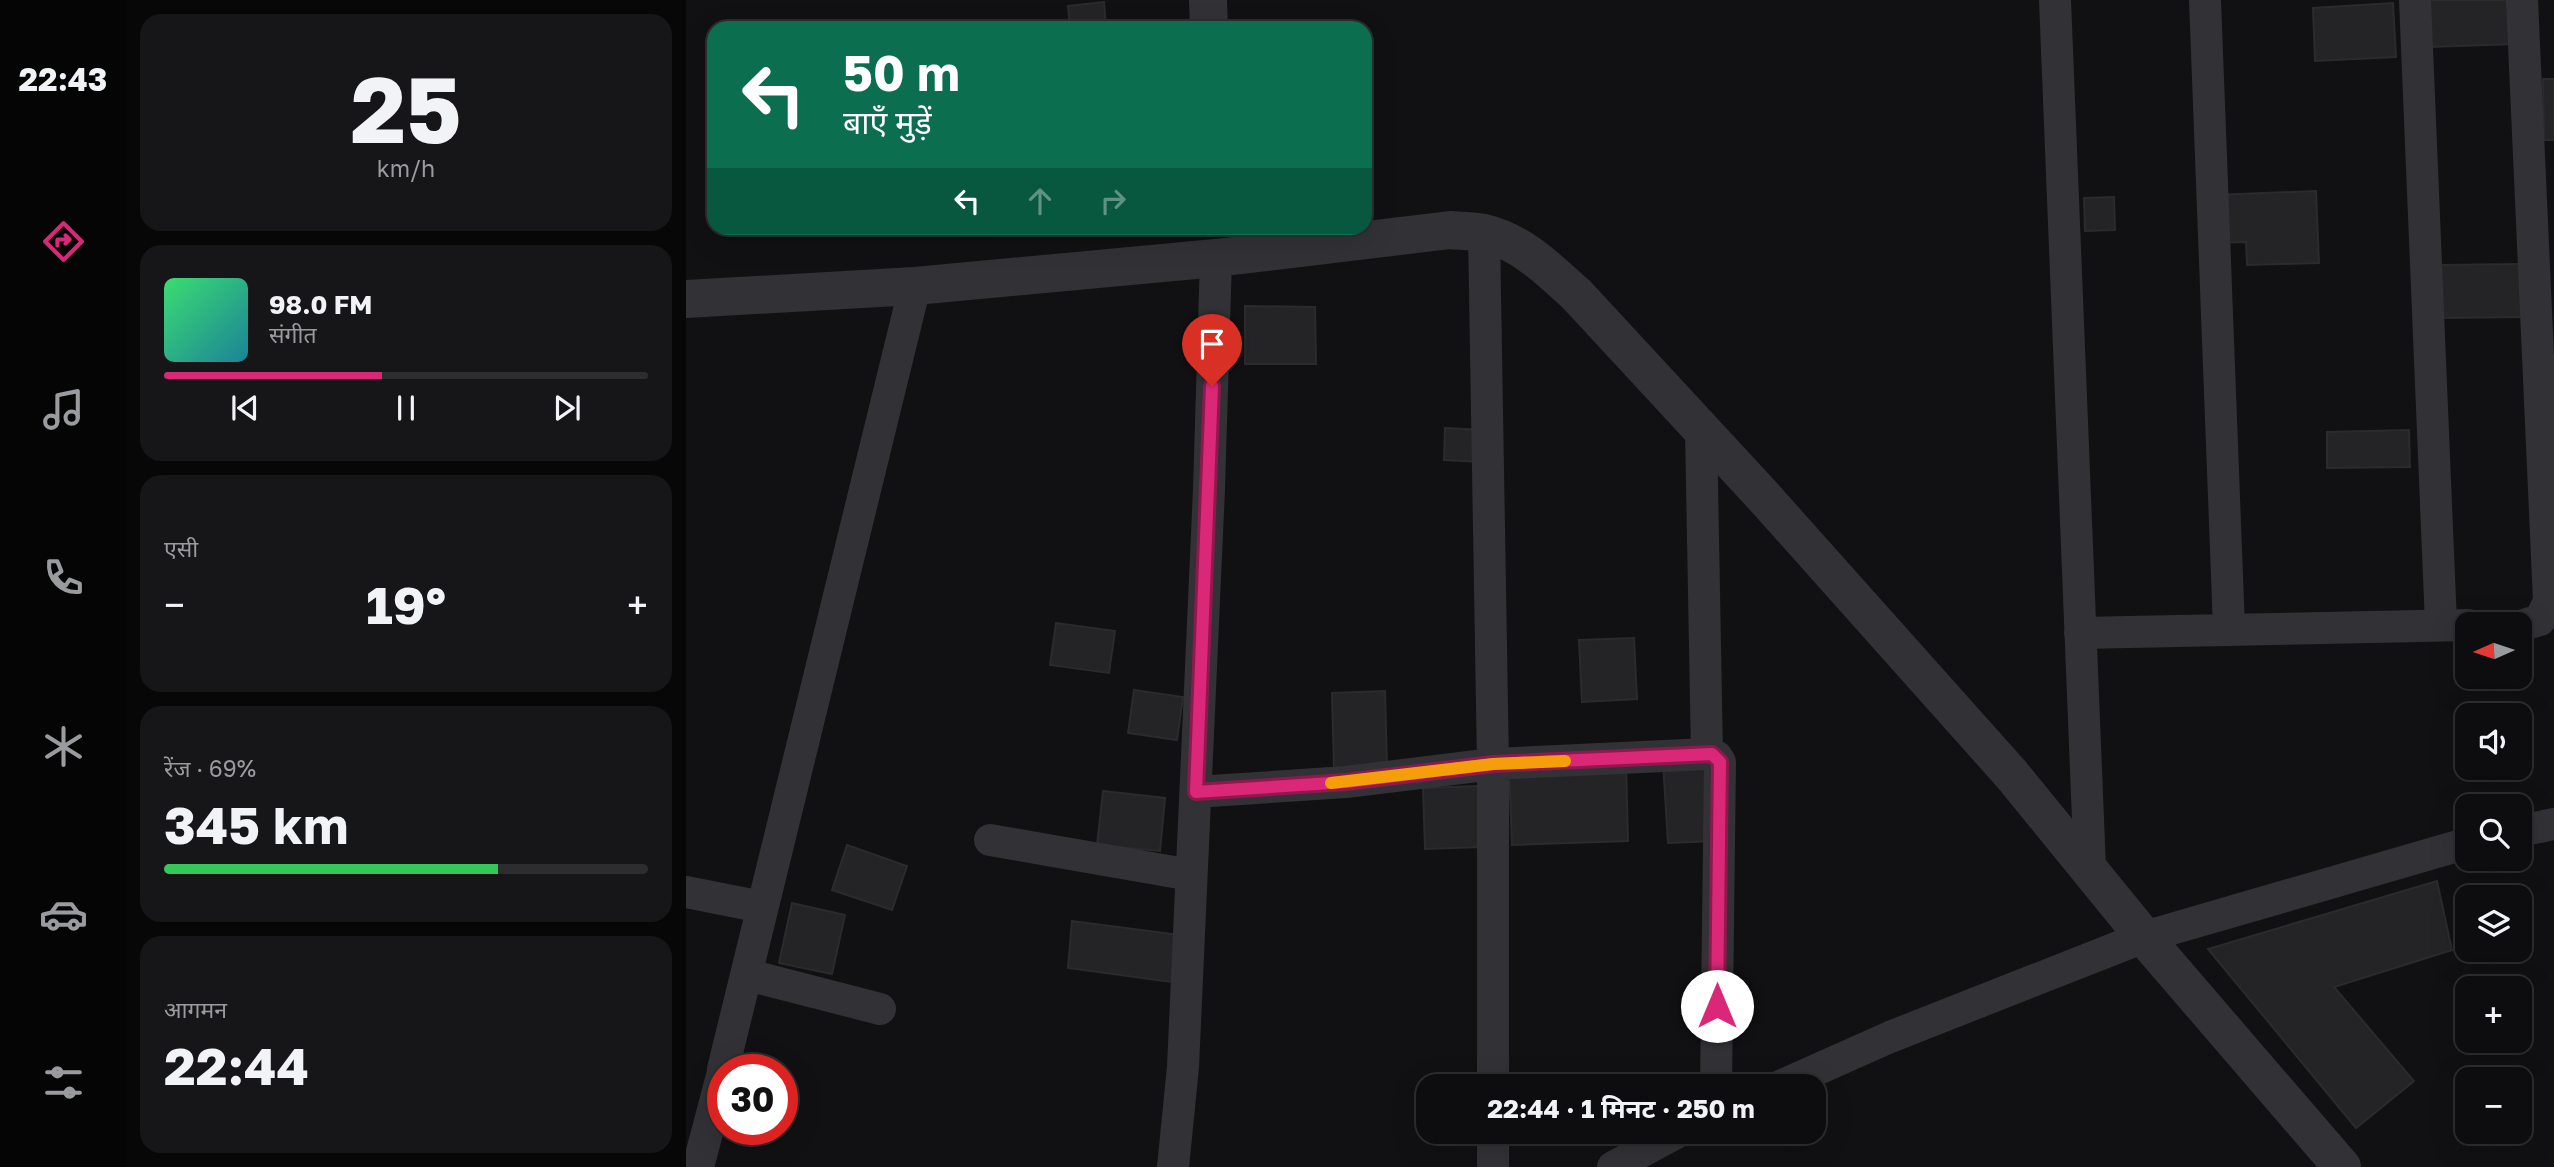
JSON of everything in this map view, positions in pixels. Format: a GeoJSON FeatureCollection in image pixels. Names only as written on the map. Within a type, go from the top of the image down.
{"type":"FeatureCollection","features":[{"type":"Feature","properties":{"kind":"street"},"geometry":{"type":"LineString","coordinates":[[1208,0],[1209,21]]}},
{"type":"Feature","properties":{"kind":"street"},"geometry":{"type":"LineString","coordinates":[[2055,0],[2090,869]]}},
{"type":"Feature","properties":{"kind":"street"},"geometry":{"type":"LineString","coordinates":[[2205,0],[2229,628]]}},
{"type":"Feature","properties":{"kind":"street"},"geometry":{"type":"LineString","coordinates":[[2080,633],[2454,625],[2415,0]]}},
{"type":"Feature","properties":{"kind":"street"},"geometry":{"type":"LineString","coordinates":[[2522,0],[2549,601],[2540,620],[2532,622]]}},
{"type":"Feature","properties":{"kind":"street"},"geometry":{"type":"LineString","coordinates":[[1372,234],[1450,230],[1484,233],[1514,243],[1560,280],[1701,430],[2012,775],[2144,937],[2342,1167]]}},
{"type":"Feature","properties":{"kind":"street"},"geometry":{"type":"LineString","coordinates":[[1484,233],[1493,764],[1493,1074]]}},
{"type":"Feature","properties":{"kind":"street"},"geometry":{"type":"LineString","coordinates":[[686,299],[915,286],[1216,243],[1360,235]]}},
{"type":"Feature","properties":{"kind":"street"},"geometry":{"type":"LineString","coordinates":[[1173,1167],[1183,1067],[1196,792],[1216,243]]}},
{"type":"Feature","properties":{"kind":"street"},"geometry":{"type":"LineString","coordinates":[[727,1054],[915,286]]}},
{"type":"Feature","properties":{"kind":"street"},"geometry":{"type":"LineString","coordinates":[[1701,430],[1707,754]]}},
{"type":"Feature","properties":{"kind":"street"},"geometry":{"type":"LineString","coordinates":[[1196,792],[1346,782],[1493,764],[1707,754],[1716,756],[1720,762],[1716,1074]]}},
{"type":"Feature","properties":{"kind":"street"},"geometry":{"type":"LineString","coordinates":[[2532,829],[2554,824]]}},
{"type":"Feature","properties":{"kind":"street"},"geometry":{"type":"LineString","coordinates":[[990,840],[1191,875]]}},
{"type":"Feature","properties":{"kind":"street"},"geometry":{"type":"LineString","coordinates":[[1806,1074],[1890,1037],[2144,937],[2455,847]]}},
{"type":"Feature","properties":{"kind":"street"},"geometry":{"type":"LineString","coordinates":[[686,892],[762,907]]}},
{"type":"Feature","properties":{"kind":"street"},"geometry":{"type":"LineString","coordinates":[[748,975],[880,1009]]}},
{"type":"Feature","properties":{"kind":"street"},"geometry":{"type":"LineString","coordinates":[[698,1167],[707,1132]]}},
{"type":"Feature","properties":{"kind":"street"},"geometry":{"type":"LineString","coordinates":[[1493,1144],[1493,1167]]}},
{"type":"Feature","properties":{"kind":"street"},"geometry":{"type":"LineString","coordinates":[[1613,1167],[1656,1144]]}},
{"type":"Feature","properties":{"kind":"building"},"geometry":{"type":"Polygon","coordinates":[[[2422,0],[2514,0],[2515,44],[2430,47],[2422,0]]]}},
{"type":"Feature","properties":{"kind":"building"},"geometry":{"type":"Polygon","coordinates":[[[1104,2],[1105,21],[1069,21],[1068,6],[1104,2]]]}},
{"type":"Feature","properties":{"kind":"building"},"geometry":{"type":"Polygon","coordinates":[[[2393,3],[2396,57],[2315,61],[2313,8],[2393,3]]]}},
{"type":"Feature","properties":{"kind":"building"},"geometry":{"type":"Polygon","coordinates":[[[2543,79],[2554,79],[2554,140],[2544,140],[2543,79]]]}},
{"type":"Feature","properties":{"kind":"building"},"geometry":{"type":"Polygon","coordinates":[[[2316,191],[2319,263],[2247,265],[2246,242],[2216,243],[2215,195],[2316,191]]]}},
{"type":"Feature","properties":{"kind":"building"},"geometry":{"type":"Polygon","coordinates":[[[2114,197],[2115,230],[2085,231],[2084,198],[2114,197]]]}},
{"type":"Feature","properties":{"kind":"building"},"geometry":{"type":"Polygon","coordinates":[[[2521,264],[2522,317],[2440,318],[2440,265],[2521,264]]]}},
{"type":"Feature","properties":{"kind":"building"},"geometry":{"type":"Polygon","coordinates":[[[1245,306],[1315,307],[1316,364],[1245,364],[1245,306]]]}},
{"type":"Feature","properties":{"kind":"building"},"geometry":{"type":"Polygon","coordinates":[[[1445,428],[1483,430],[1482,462],[1444,460],[1445,428]]]}},
{"type":"Feature","properties":{"kind":"building"},"geometry":{"type":"Polygon","coordinates":[[[2409,430],[2410,467],[2327,468],[2327,432],[2409,430]]]}},
{"type":"Feature","properties":{"kind":"building"},"geometry":{"type":"Polygon","coordinates":[[[1056,623],[1115,631],[1109,673],[1050,665],[1056,623]]]}},
{"type":"Feature","properties":{"kind":"building"},"geometry":{"type":"Polygon","coordinates":[[[1634,638],[1637,699],[1582,702],[1579,640],[1634,638]]]}},
{"type":"Feature","properties":{"kind":"building"},"geometry":{"type":"Polygon","coordinates":[[[1134,690],[1183,697],[1177,740],[1128,733],[1134,690]]]}},
{"type":"Feature","properties":{"kind":"building"},"geometry":{"type":"Polygon","coordinates":[[[1385,691],[1387,768],[1334,769],[1332,693],[1385,691]]]}},
{"type":"Feature","properties":{"kind":"building"},"geometry":{"type":"Polygon","coordinates":[[[1712,759],[1716,841],[1668,843],[1663,762],[1712,759]]]}},
{"type":"Feature","properties":{"kind":"building"},"geometry":{"type":"Polygon","coordinates":[[[1626,763],[1628,841],[1512,845],[1509,768],[1626,763]]]}},
{"type":"Feature","properties":{"kind":"building"},"geometry":{"type":"Polygon","coordinates":[[[1479,786],[1481,847],[1425,849],[1423,788],[1479,786]]]}},
{"type":"Feature","properties":{"kind":"building"},"geometry":{"type":"Polygon","coordinates":[[[1103,791],[1165,798],[1160,851],[1097,845],[1103,791]]]}},
{"type":"Feature","properties":{"kind":"building"},"geometry":{"type":"Polygon","coordinates":[[[847,845],[907,866],[892,910],[832,890],[847,845]]]}},
{"type":"Feature","properties":{"kind":"building"},"geometry":{"type":"Polygon","coordinates":[[[2437,881],[2452,950],[2334,987],[2414,1081],[2356,1128],[2208,949],[2437,881]]]}},
{"type":"Feature","properties":{"kind":"building"},"geometry":{"type":"Polygon","coordinates":[[[792,903],[845,915],[832,974],[779,963],[792,903]]]}},
{"type":"Feature","properties":{"kind":"building"},"geometry":{"type":"Polygon","coordinates":[[[1072,921],[1180,935],[1171,982],[1068,968],[1072,921]]]}},
{"type":"Feature","properties":{"kind":"slow traffic"},"geometry":{"type":"LineString","coordinates":[[1331,783],[1493,764],[1565,761]]}},
{"type":"Feature","properties":{"kind":"route"},"geometry":{"type":"LineString","coordinates":[[1212,386],[1196,792],[1346,782],[1493,764],[1712,754],[1720,762],[1717,1006]]}}]}
